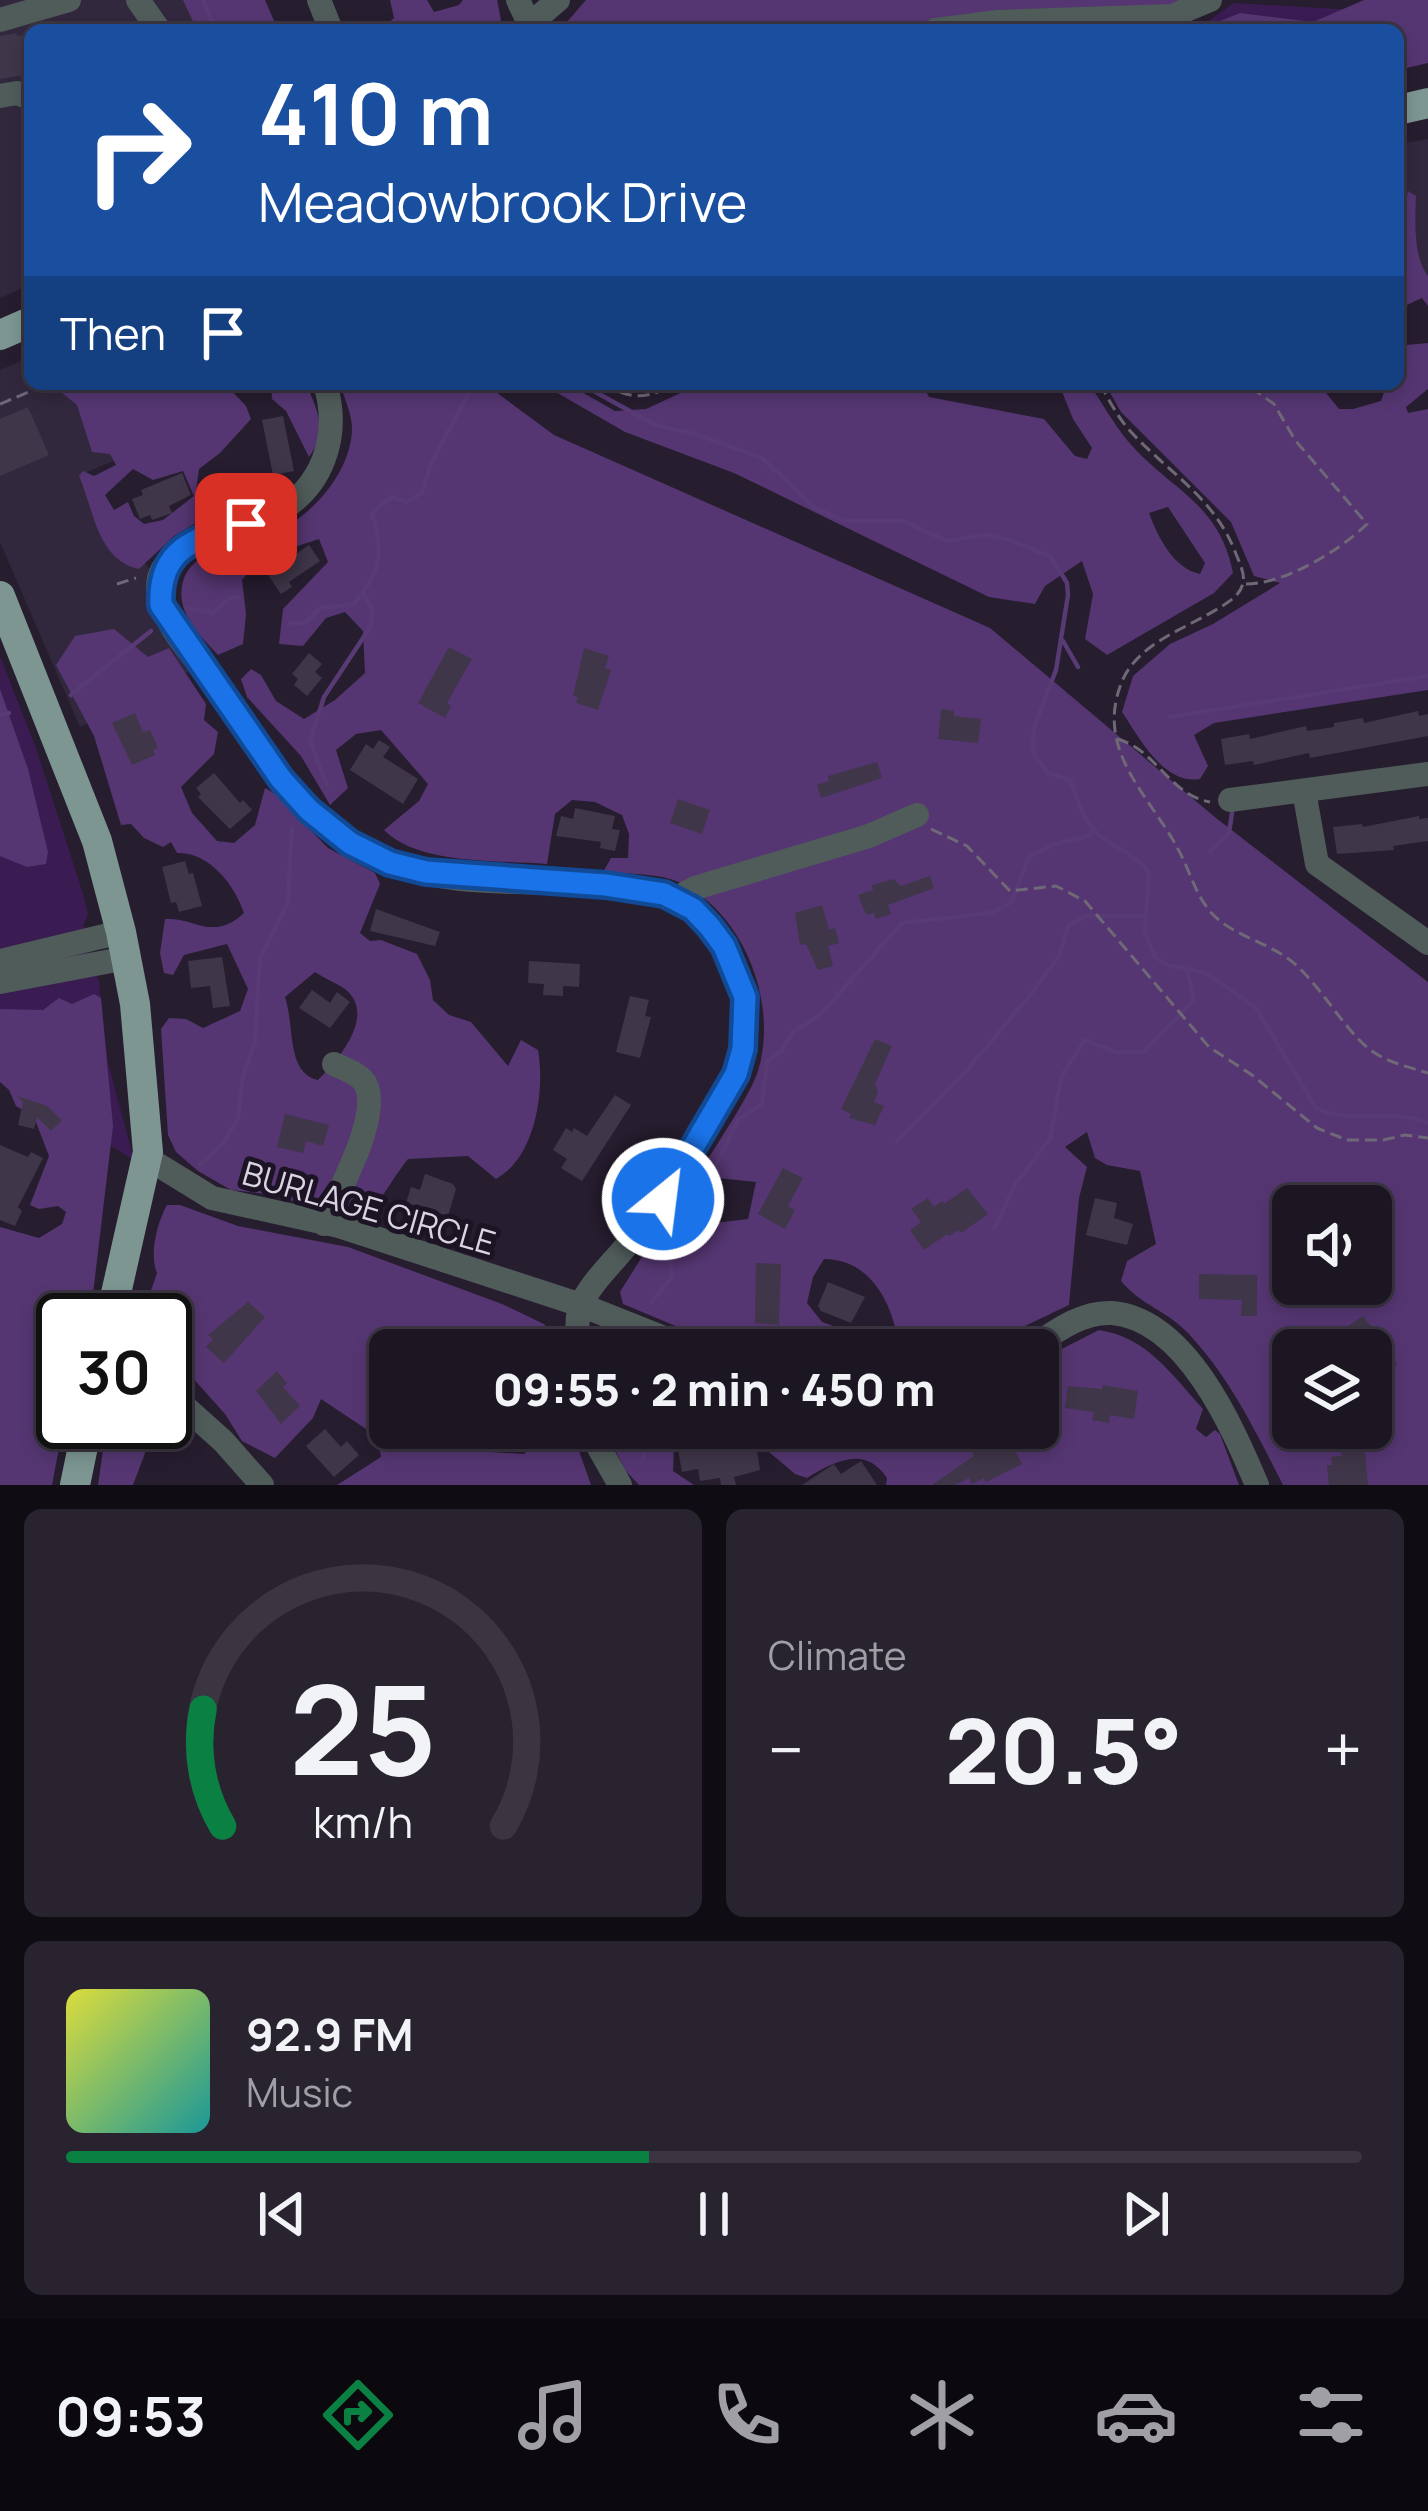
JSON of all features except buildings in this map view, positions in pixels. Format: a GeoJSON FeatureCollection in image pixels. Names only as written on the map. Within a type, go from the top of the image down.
{"type":"FeatureCollection","features":[{"type":"Feature","properties":{"kind":"main road"},"geometry":{"type":"LineString","coordinates":[[0,596],[89,820],[124,945],[141,1055],[147,1158],[116,1293]]}},
{"type":"Feature","properties":{"kind":"main road"},"geometry":{"type":"LineString","coordinates":[[75,1485],[82,1449]]}},
{"type":"Feature","properties":{"kind":"street"},"geometry":{"type":"LineString","coordinates":[[0,20],[69,0]]}},
{"type":"Feature","properties":{"kind":"street"},"geometry":{"type":"LineString","coordinates":[[534,24],[558,0]]}},
{"type":"Feature","properties":{"kind":"street"},"geometry":{"type":"LineString","coordinates":[[982,24],[1172,16],[1210,0]]}},
{"type":"Feature","properties":{"kind":"street"},"geometry":{"type":"LineString","coordinates":[[326,390],[333,421],[329,451],[302,494],[273,514],[186,546],[166,564],[161,605],[177,632],[281,779],[309,810],[350,843],[390,863],[426,872],[606,885],[677,898],[710,927],[745,997],[743,1049],[729,1087],[663,1199],[581,1305],[578,1329]]}},
{"type":"Feature","properties":{"kind":"street"},"geometry":{"type":"LineString","coordinates":[[1230,800],[1428,774]]}},
{"type":"Feature","properties":{"kind":"street"},"geometry":{"type":"LineString","coordinates":[[1304,791],[1317,864],[1428,943]]}},
{"type":"Feature","properties":{"kind":"street"},"geometry":{"type":"LineString","coordinates":[[677,898],[869,836],[917,814]]}},
{"type":"Feature","properties":{"kind":"street"},"geometry":{"type":"LineString","coordinates":[[0,961],[124,945]]}},
{"type":"Feature","properties":{"kind":"street"},"geometry":{"type":"LineString","coordinates":[[0,982],[124,945]]}},
{"type":"Feature","properties":{"kind":"street"},"geometry":{"type":"LineString","coordinates":[[324,1224],[368,1121],[367,1086],[334,1064]]}},
{"type":"Feature","properties":{"kind":"street","name":"BURLAGE CIRCLE"},"geometry":{"type":"LineString","coordinates":[[147,1158],[212,1198],[324,1224],[581,1305],[641,1329]]}},
{"type":"Feature","properties":{"kind":"street"},"geometry":{"type":"LineString","coordinates":[[1059,1330],[1111,1313],[1166,1338],[1200,1374],[1235,1432],[1257,1485]]}},
{"type":"Feature","properties":{"kind":"street"},"geometry":{"type":"LineString","coordinates":[[192,1413],[262,1485]]}},
{"type":"Feature","properties":{"kind":"street"},"geometry":{"type":"LineString","coordinates":[[600,1449],[620,1485]]}},
{"type":"Feature","properties":{"kind":"path"},"geometry":{"type":"LineString","coordinates":[[0,404],[34,390]]}},
{"type":"Feature","properties":{"kind":"path"},"geometry":{"type":"LineString","coordinates":[[619,390],[636,397],[665,390]]}},
{"type":"Feature","properties":{"kind":"path"},"geometry":{"type":"LineString","coordinates":[[1104,390],[1133,434],[1201,494],[1226,527],[1244,574],[1244,584],[1227,604],[1134,661],[1117,697],[1117,739],[1135,787],[1178,848],[1212,914],[1292,960],[1369,1048],[1395,1063],[1428,1072]]}},
{"type":"Feature","properties":{"kind":"path"},"geometry":{"type":"LineString","coordinates":[[1244,584],[1268,584],[1343,548],[1367,524],[1295,440],[1274,404],[1254,390]]}},
{"type":"Feature","properties":{"kind":"path"},"geometry":{"type":"LineString","coordinates":[[1117,739],[1135,746],[1186,795],[1212,802],[1230,800]]}},
{"type":"Feature","properties":{"kind":"path"},"geometry":{"type":"LineString","coordinates":[[917,814],[931,829],[968,846],[1010,891],[1056,886],[1085,902],[1209,1047],[1317,1128],[1347,1140],[1428,1138]]}},
{"type":"Feature","properties":{"kind":"shaded area"},"geometry":{"type":"Polygon","coordinates":[[[0,0],[203,0],[213,24],[24,24],[24,288],[0,298],[0,0]]]}},
{"type":"Feature","properties":{"kind":"shaded area"},"geometry":{"type":"Polygon","coordinates":[[[183,0],[265,0],[275,24],[194,24],[183,0]]]}},
{"type":"Feature","properties":{"kind":"shaded area"},"geometry":{"type":"Polygon","coordinates":[[[390,0],[427,0],[434,12],[463,0],[497,0],[501,20],[496,24],[388,24],[394,18],[390,0]]]}},
{"type":"Feature","properties":{"kind":"shaded area"},"geometry":{"type":"Polygon","coordinates":[[[586,0],[1190,0],[1168,7],[998,10],[929,24],[565,24],[586,0]]]}},
{"type":"Feature","properties":{"kind":"shaded area"},"geometry":{"type":"Polygon","coordinates":[[[1364,0],[1428,0],[1428,63],[1404,69],[1404,24],[1213,24],[1240,13],[1313,22],[1364,0]]]}},
{"type":"Feature","properties":{"kind":"shaded area"},"geometry":{"type":"Polygon","coordinates":[[[1428,0],[1404,24],[1201,24],[1234,3],[1388,12],[1428,0]]]}},
{"type":"Feature","properties":{"kind":"shaded area"},"geometry":{"type":"Polygon","coordinates":[[[1428,139],[1428,294],[1404,295],[1404,143],[1428,139]]]}},
{"type":"Feature","properties":{"kind":"shaded area"},"geometry":{"type":"Polygon","coordinates":[[[1408,191],[1416,196],[1416,238],[1428,276],[1428,306],[1422,298],[1404,306],[1408,191]]]}},
{"type":"Feature","properties":{"kind":"shaded area"},"geometry":{"type":"Polygon","coordinates":[[[1404,341],[1428,343],[1428,389],[1406,407],[1408,413],[1428,409],[1428,690],[1214,723],[1194,735],[1208,766],[1200,779],[1175,775],[1144,746],[1122,712],[1133,676],[1170,644],[1280,583],[1254,576],[1231,522],[1121,412],[1108,390],[1324,390],[1339,409],[1381,401],[1385,390],[1404,390],[1404,341]]]}},
{"type":"Feature","properties":{"kind":"shaded area"},"geometry":{"type":"Polygon","coordinates":[[[24,360],[24,390],[104,390],[130,454],[87,472],[150,570],[148,606],[190,671],[80,727],[0,542],[0,370],[24,360]]]}},
{"type":"Feature","properties":{"kind":"shaded area"},"geometry":{"type":"Polygon","coordinates":[[[58,390],[231,390],[251,419],[199,469],[196,491],[216,511],[174,536],[139,569],[114,555],[94,518],[79,476],[83,471],[94,476],[116,465],[110,454],[92,452],[77,405],[58,390]],[[133,469],[105,495],[114,510],[128,502],[144,524],[163,520],[194,496],[183,471],[153,480],[133,469]]]}},
{"type":"Feature","properties":{"kind":"shaded area"},"geometry":{"type":"Polygon","coordinates":[[[271,390],[308,390],[320,430],[309,457],[286,411],[272,399],[271,390]]]}},
{"type":"Feature","properties":{"kind":"shaded area"},"geometry":{"type":"Polygon","coordinates":[[[342,390],[493,390],[554,435],[990,628],[1216,818],[1428,982],[1428,1485],[1283,1485],[1241,1405],[1203,1350],[1180,1325],[1121,1281],[1127,1261],[1156,1244],[1140,1171],[1095,1158],[1087,1132],[1065,1147],[1087,1167],[1079,1198],[1069,1305],[1019,1329],[895,1329],[886,1302],[868,1276],[841,1261],[824,1259],[813,1277],[807,1303],[822,1322],[842,1329],[683,1329],[623,1304],[620,1292],[653,1239],[706,1224],[748,1219],[756,1182],[698,1176],[758,1071],[763,1044],[759,988],[737,936],[700,895],[668,878],[603,872],[611,858],[628,858],[629,834],[622,815],[595,802],[572,800],[555,814],[547,864],[460,859],[417,850],[384,830],[419,801],[428,784],[381,730],[356,734],[336,750],[348,788],[330,805],[301,756],[247,697],[241,679],[251,669],[261,675],[276,701],[304,719],[365,673],[363,631],[345,612],[326,618],[303,646],[279,644],[283,609],[328,562],[319,539],[267,559],[242,580],[243,644],[218,655],[191,624],[181,596],[187,572],[210,553],[275,531],[312,508],[340,471],[351,442],[352,423],[342,390]]]}},
{"type":"Feature","properties":{"kind":"shaded area"},"geometry":{"type":"Polygon","coordinates":[[[552,390],[578,390],[615,411],[646,409],[687,390],[925,390],[929,397],[1044,419],[1075,456],[1087,459],[1092,448],[1061,390],[1093,390],[1127,440],[1204,512],[1226,549],[1233,573],[1214,593],[1107,655],[1085,639],[1093,594],[1082,561],[1045,586],[1035,604],[989,597],[734,473],[625,432],[552,390]],[[1168,507],[1149,513],[1174,558],[1200,574],[1205,563],[1168,507]]]}},
{"type":"Feature","properties":{"kind":"shaded area"},"geometry":{"type":"Polygon","coordinates":[[[114,629],[148,657],[169,648],[206,704],[204,720],[218,732],[214,754],[181,787],[192,813],[217,841],[234,843],[255,825],[265,788],[274,793],[328,848],[375,873],[380,884],[360,933],[370,941],[381,940],[417,954],[430,980],[433,1000],[449,1015],[471,1022],[508,1066],[521,1040],[538,1050],[535,1121],[510,1169],[496,1179],[468,1156],[408,1159],[361,1219],[267,1194],[231,1190],[176,1152],[168,1135],[161,1029],[169,1018],[186,1019],[203,1028],[240,1011],[248,989],[227,944],[184,955],[173,975],[164,973],[160,953],[165,919],[213,927],[233,922],[244,913],[227,881],[209,864],[177,853],[171,842],[163,847],[144,838],[131,824],[121,825],[94,736],[56,665],[75,636],[114,629]],[[315,972],[285,997],[296,1059],[308,1076],[318,1080],[352,1035],[357,1009],[342,987],[315,972]]]}},
{"type":"Feature","properties":{"kind":"shaded area"},"geometry":{"type":"Polygon","coordinates":[[[0,656],[37,751],[85,900],[88,915],[83,926],[88,931],[84,936],[99,982],[108,1063],[134,1160],[0,1077],[0,656]]]}},
{"type":"Feature","properties":{"kind":"shaded area"},"geometry":{"type":"Polygon","coordinates":[[[0,689],[28,769],[48,852],[46,864],[27,867],[0,856],[0,689]]]}},
{"type":"Feature","properties":{"kind":"shaded area"},"geometry":{"type":"Polygon","coordinates":[[[94,994],[101,998],[113,1126],[93,1293],[36,1293],[36,1449],[59,1449],[52,1485],[0,1485],[0,1227],[39,1238],[62,1224],[66,1212],[58,1206],[39,1209],[30,1205],[49,1156],[34,1117],[16,1106],[0,1082],[0,1009],[43,1010],[59,998],[72,1004],[94,994]]]}},
{"type":"Feature","properties":{"kind":"shaded area"},"geometry":{"type":"Polygon","coordinates":[[[167,1205],[180,1205],[238,1226],[348,1247],[502,1304],[548,1329],[369,1329],[369,1431],[321,1399],[313,1418],[275,1458],[242,1441],[192,1377],[192,1293],[150,1293],[157,1273],[155,1239],[167,1205]]]}},
{"type":"Feature","properties":{"kind":"shaded area"},"geometry":{"type":"Polygon","coordinates":[[[1099,1330],[1145,1349],[1203,1409],[1196,1429],[1206,1437],[1215,1430],[1220,1434],[1239,1485],[886,1485],[887,1478],[878,1468],[859,1459],[828,1466],[807,1478],[795,1474],[766,1449],[1059,1449],[1059,1350],[1099,1330]]]}},
{"type":"Feature","properties":{"kind":"shaded area"},"geometry":{"type":"Polygon","coordinates":[[[103,1449],[147,1449],[133,1485],[98,1485],[103,1449]]]}},
{"type":"Feature","properties":{"kind":"shaded area"},"geometry":{"type":"Polygon","coordinates":[[[380,1449],[489,1449],[524,1454],[529,1449],[578,1449],[591,1485],[337,1485],[381,1457],[380,1449]]]}},
{"type":"Feature","properties":{"kind":"shaded area"},"geometry":{"type":"Polygon","coordinates":[[[614,1449],[674,1449],[673,1471],[694,1485],[639,1485],[614,1449]]]}},
{"type":"Feature","properties":{"kind":"waterway"},"geometry":{"type":"LineString","coordinates":[[203,0],[213,24]]}},
{"type":"Feature","properties":{"kind":"waterway"},"geometry":{"type":"LineString","coordinates":[[291,623],[305,623],[321,608],[354,604],[363,593],[378,562],[372,514],[391,497],[408,502],[422,492],[466,390]]}},
{"type":"Feature","properties":{"kind":"waterway"},"geometry":{"type":"LineString","coordinates":[[592,390],[655,425],[762,458],[815,508],[844,521],[903,521],[947,541],[985,535],[1051,557],[1067,583],[1068,595],[1056,670],[1034,728],[1035,756],[1048,773],[1070,780],[1096,832],[1149,873],[1145,932],[1155,957],[1167,965],[1206,973],[1256,1008],[1316,1108],[1428,1123]]}},
{"type":"Feature","properties":{"kind":"waterway"},"geometry":{"type":"LineString","coordinates":[[327,785],[310,741],[324,697],[371,626],[372,609],[363,593]]}},
{"type":"Feature","properties":{"kind":"waterway"},"geometry":{"type":"LineString","coordinates":[[188,608],[213,613],[230,598],[239,597]]}},
{"type":"Feature","properties":{"kind":"waterway"},"geometry":{"type":"LineString","coordinates":[[71,695],[151,631]]}},
{"type":"Feature","properties":{"kind":"waterway"},"geometry":{"type":"LineString","coordinates":[[1063,641],[1078,667]]}},
{"type":"Feature","properties":{"kind":"waterway"},"geometry":{"type":"LineString","coordinates":[[1170,717],[1428,676]]}},
{"type":"Feature","properties":{"kind":"waterway"},"geometry":{"type":"LineString","coordinates":[[0,715],[9,713]]}},
{"type":"Feature","properties":{"kind":"waterway"},"geometry":{"type":"LineString","coordinates":[[1210,851],[1229,833],[1232,813]]}},
{"type":"Feature","properties":{"kind":"waterway"},"geometry":{"type":"LineString","coordinates":[[200,1164],[223,1144],[238,1118],[243,1076],[255,1042],[260,958],[288,902],[292,828]]}},
{"type":"Feature","properties":{"kind":"waterway"},"geometry":{"type":"LineString","coordinates":[[651,1302],[672,1277],[670,1260],[678,1220],[717,1164],[738,1120],[762,1104],[767,1061],[781,1052],[793,1032],[820,1015],[902,923],[991,913],[1012,902],[1028,858],[1052,845],[1091,835],[1091,831]]}},
{"type":"Feature","properties":{"kind":"waterway"},"geometry":{"type":"LineString","coordinates":[[897,1141],[968,1069],[1030,995],[1059,956],[1068,926],[1086,916],[1146,916]]}},
{"type":"Feature","properties":{"kind":"waterway"},"geometry":{"type":"LineString","coordinates":[[994,1229],[1016,1183],[1050,1139],[1062,1075],[1085,1040],[1116,1052],[1144,1052],[1194,1000],[1187,970]]}},
{"type":"Feature","properties":{"kind":"waterway"},"geometry":{"type":"LineString","coordinates":[[643,1459],[647,1449]]}},
{"type":"Feature","properties":{"kind":"route"},"geometry":{"type":"LineString","coordinates":[[246,524],[205,536],[166,564],[161,605],[281,779],[309,810],[350,843],[390,863],[426,872],[606,885],[677,898],[693,909],[724,946],[745,997],[743,1049],[736,1074],[663,1199]]}}]}
